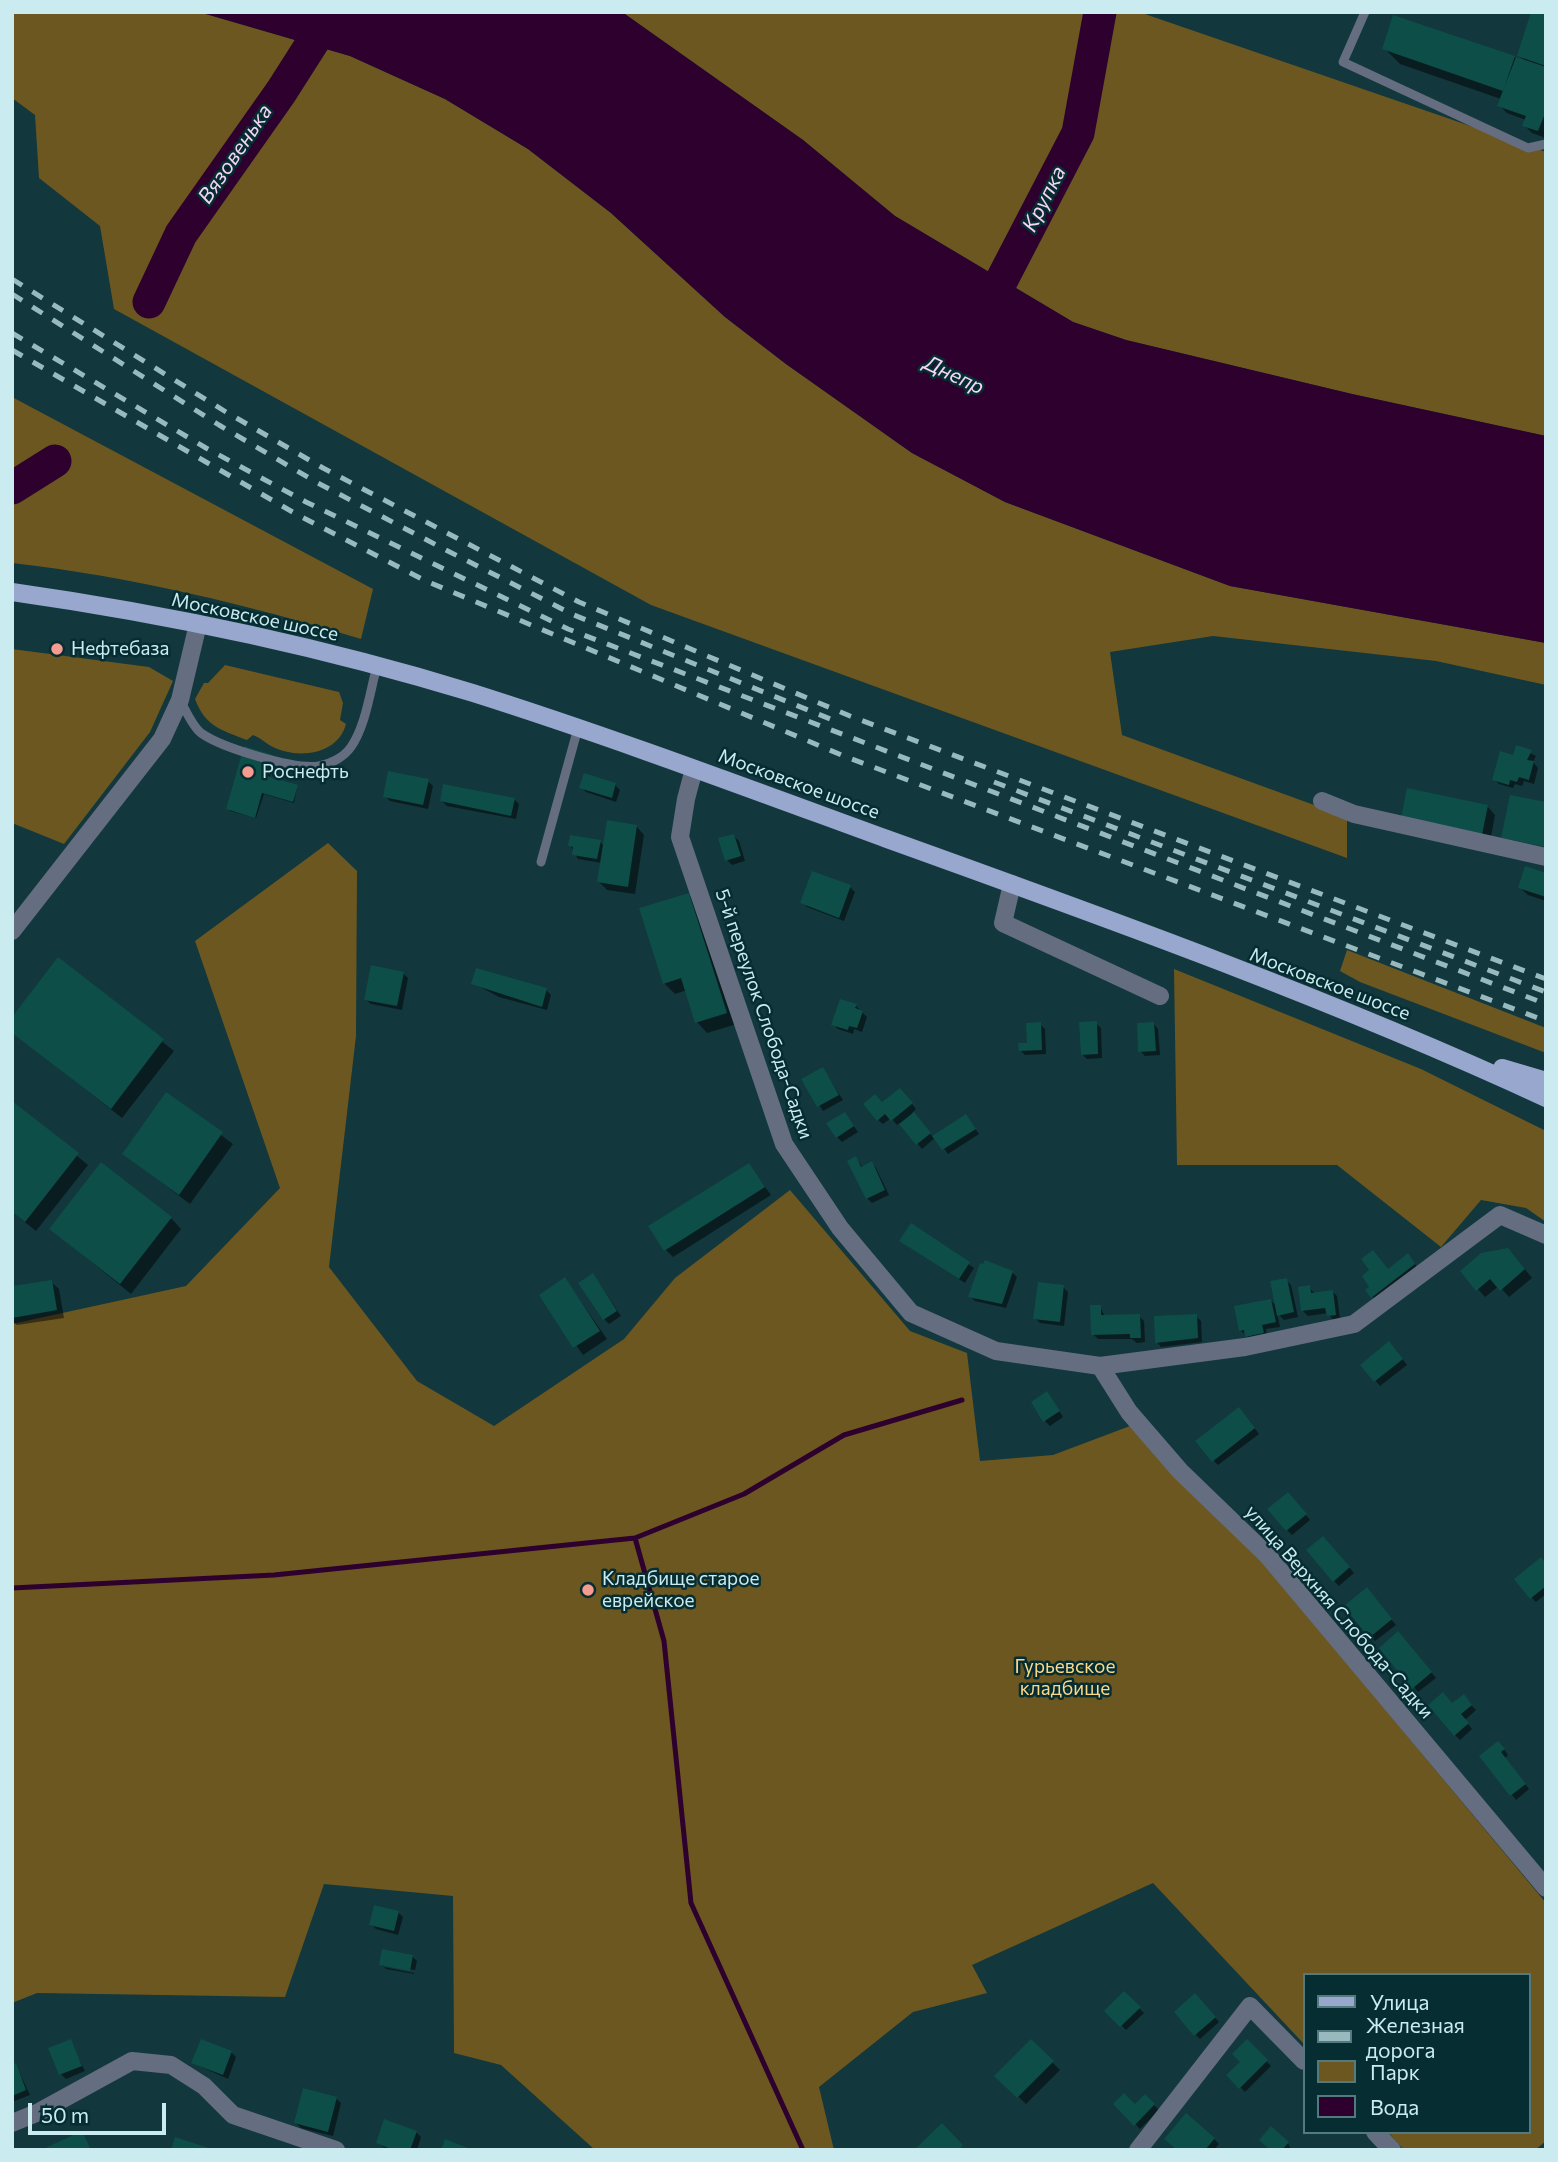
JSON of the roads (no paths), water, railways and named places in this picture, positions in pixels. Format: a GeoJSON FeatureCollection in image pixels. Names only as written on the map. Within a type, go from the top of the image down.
{"type":"FeatureCollection","features":[{"type":"Feature","properties":{"kind":"main road","name":"Московское шоссе"},"geometry":{"type":"LineString","coordinates":[[12,592],[198,624],[377,666],[578,728],[1013,884],[1440,1049],[1546,1098]]}},
{"type":"Feature","properties":{"kind":"main road"},"geometry":{"type":"LineString","coordinates":[[1440,1049],[1546,1081]]}},
{"type":"Feature","properties":{"kind":"street"},"geometry":{"type":"LineString","coordinates":[[12,931],[162,739],[180,700],[198,624]]}},
{"type":"Feature","properties":{"kind":"street","name":"5-й переулок Слобода-Садки"},"geometry":{"type":"LineString","coordinates":[[694,769],[680,837],[784,1144],[840,1228],[911,1313],[996,1351],[1100,1366],[1245,1347],[1354,1324],[1500,1215],[1546,1235]]}},
{"type":"Feature","properties":{"kind":"street"},"geometry":{"type":"LineString","coordinates":[[1322,801],[1354,814],[1546,857]]}},
{"type":"Feature","properties":{"kind":"street"},"geometry":{"type":"LineString","coordinates":[[1013,884],[1003,923],[1160,996]]}},
{"type":"Feature","properties":{"kind":"street","name":"улица Верхняя Слобода-Садки"},"geometry":{"type":"LineString","coordinates":[[1100,1366],[1129,1412],[1163,1452],[1267,1555],[1546,1888]]}},
{"type":"Feature","properties":{"kind":"street"},"geometry":{"type":"LineString","coordinates":[[1138,2150],[1250,2006],[1302,2059]]}},
{"type":"Feature","properties":{"kind":"street"},"geometry":{"type":"LineString","coordinates":[[12,2123],[39,2112],[132,2061],[171,2065],[204,2086],[233,2115],[336,2150]]}},
{"type":"Feature","properties":{"kind":"street"},"geometry":{"type":"LineString","coordinates":[[1377,2134],[1392,2150]]}},
{"type":"Feature","properties":{"kind":"lane"},"geometry":{"type":"LineString","coordinates":[[1365,12],[1342,62],[1528,148],[1546,144]]}},
{"type":"Feature","properties":{"kind":"lane"},"geometry":{"type":"LineString","coordinates":[[180,700],[199,732],[226,745],[301,766],[319,766],[338,760],[351,748],[363,718],[377,666]]}},
{"type":"Feature","properties":{"kind":"lane"},"geometry":{"type":"LineString","coordinates":[[541,862],[578,728]]}},
{"type":"Feature","properties":{"kind":"water","name":"Днепр"},"geometry":{"type":"Polygon","coordinates":[[[199,12],[622,12],[803,140],[895,216],[1073,322],[1126,340],[1352,394],[1546,436],[1546,643],[1230,586],[1005,502],[912,453],[786,364],[725,317],[611,213],[528,149],[445,99],[350,56],[199,12]]]}},
{"type":"Feature","properties":{"kind":"waterway","name":"Вязовенька"},"geometry":{"type":"LineString","coordinates":[[149,302],[181,234],[281,92],[332,12]]}},
{"type":"Feature","properties":{"kind":"waterway","name":"Крупка"},"geometry":{"type":"LineString","coordinates":[[981,320],[1078,133],[1100,12]]}},
{"type":"Feature","properties":{"kind":"waterway","name":"Вязовенька"},"geometry":{"type":"LineString","coordinates":[[12,488],[55,461]]}},
{"type":"Feature","properties":{"kind":"waterway"},"geometry":{"type":"LineString","coordinates":[[12,1588],[274,1575],[635,1538],[744,1494],[844,1435],[962,1400]]}},
{"type":"Feature","properties":{"kind":"waterway"},"geometry":{"type":"LineString","coordinates":[[635,1538],[664,1641],[691,1903],[803,2150]]}},
{"type":"Feature","properties":{"kind":"railway"},"geometry":{"type":"LineString","coordinates":[[12,279],[226,412],[323,468],[579,602],[850,716],[1546,979]]}},
{"type":"Feature","properties":{"kind":"railway"},"geometry":{"type":"LineString","coordinates":[[12,294],[219,425],[316,482],[444,549],[574,615],[840,723]]}},
{"type":"Feature","properties":{"kind":"railway"},"geometry":{"type":"LineString","coordinates":[[12,333],[206,448],[306,502],[568,629],[1546,1004]]}},
{"type":"Feature","properties":{"kind":"railway"},"geometry":{"type":"LineString","coordinates":[[12,350],[296,514],[426,581],[844,756],[1546,1021]]}},
{"type":"Feature","properties":{"kind":"railway"},"geometry":{"type":"LineString","coordinates":[[994,782],[1546,992]]}},
{"type":"Feature","properties":{"kind":"place","name":"Нефтебаза"},"geometry":{"type":"Point","coordinates":[57,649]}},
{"type":"Feature","properties":{"kind":"place","name":"Роснефть"},"geometry":{"type":"Point","coordinates":[248,772]}},
{"type":"Feature","properties":{"kind":"place","name":"Кладбище старое еврейское"},"geometry":{"type":"Point","coordinates":[588,1590]}},
{"type":"Feature","properties":{"kind":"park label","name":"Гурьевское кладбище"},"geometry":{"type":"Point","coordinates":[1065,1678]}}]}
